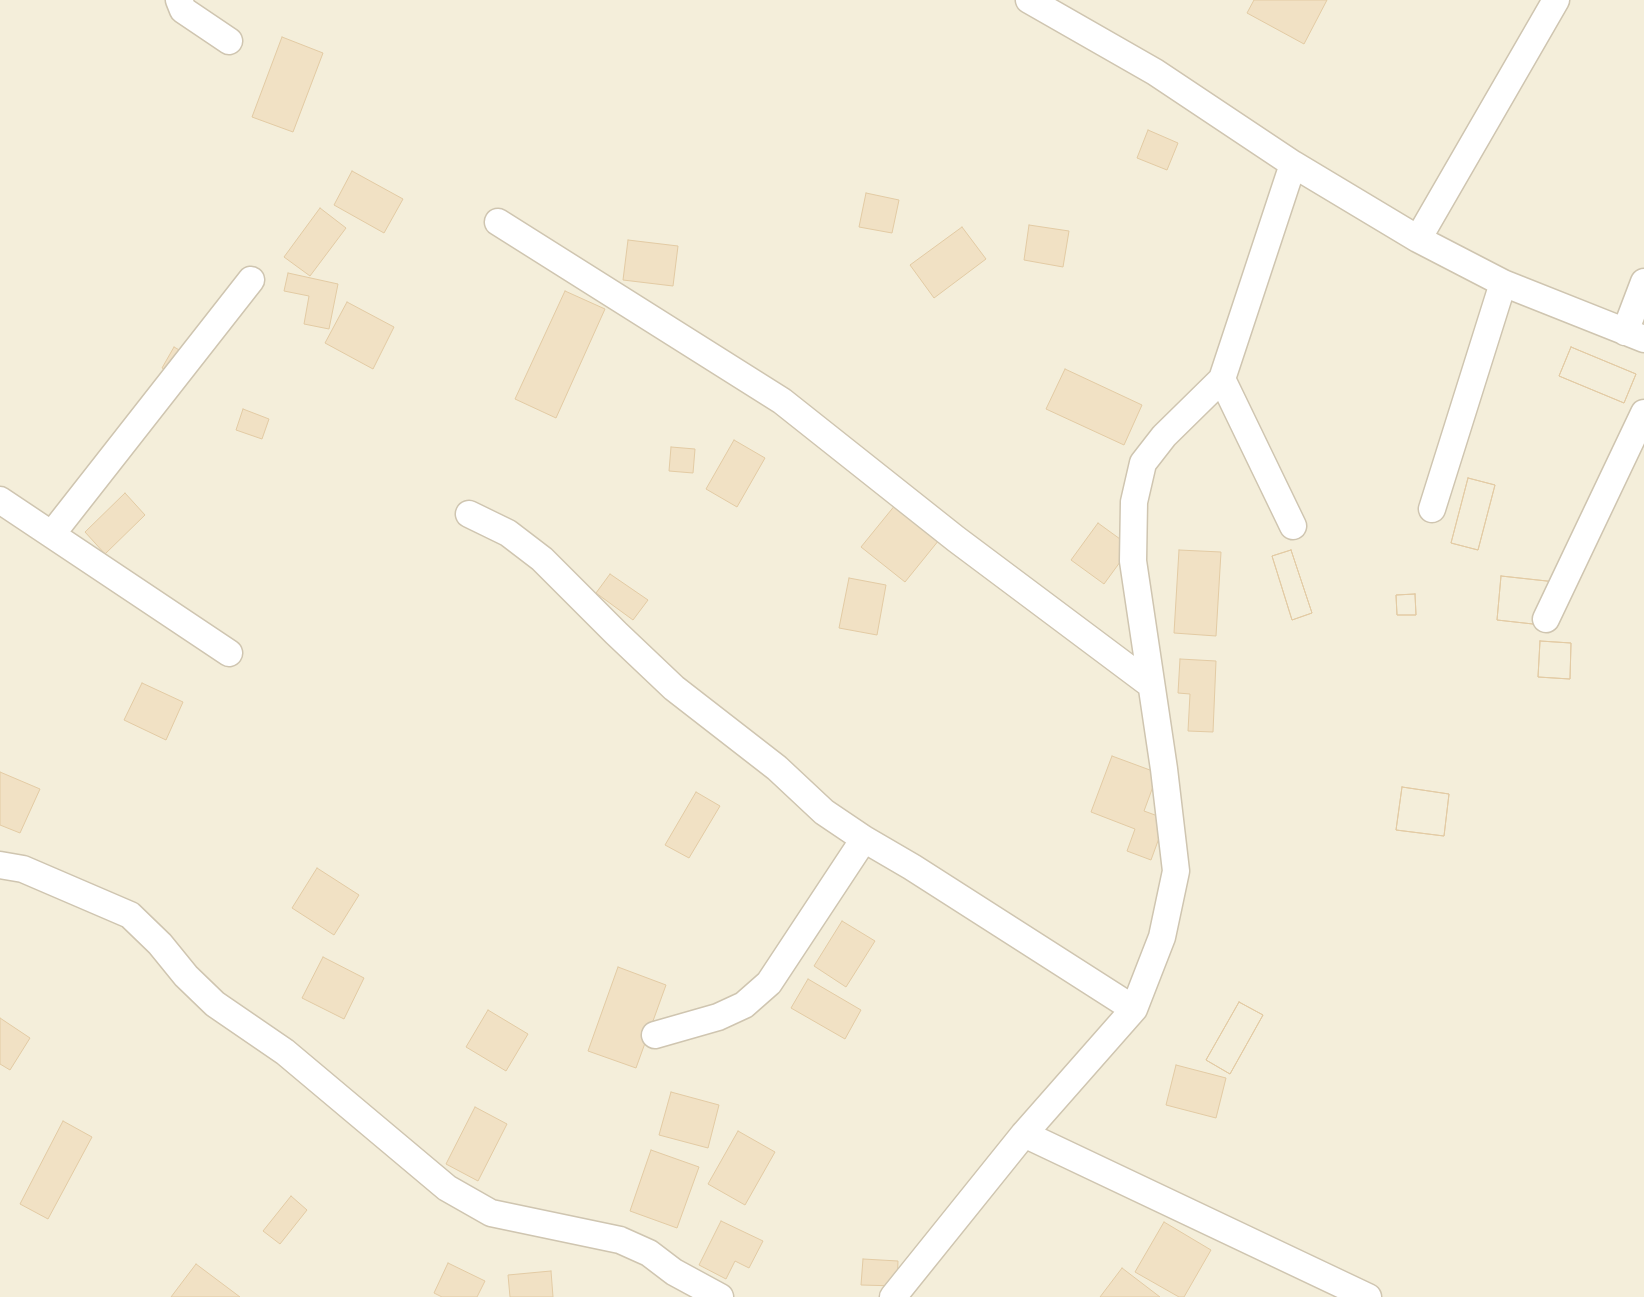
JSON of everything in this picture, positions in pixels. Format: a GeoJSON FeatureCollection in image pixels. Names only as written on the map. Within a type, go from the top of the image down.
{"type":"FeatureCollection","features":[{"type":"Feature","properties":{"kind":"street"},"geometry":{"type":"LineString","coordinates":[[179,0],[183,10],[229,41]]}},
{"type":"Feature","properties":{"kind":"street"},"geometry":{"type":"LineString","coordinates":[[1030,0],[1155,72],[1293,164],[1418,239],[1503,282],[1634,335],[1644,282]]}},
{"type":"Feature","properties":{"kind":"street"},"geometry":{"type":"LineString","coordinates":[[1418,239],[1556,0]]}},
{"type":"Feature","properties":{"kind":"street"},"geometry":{"type":"LineString","coordinates":[[893,1297],[1024,1134],[1134,1009],[1162,937],[1176,871],[1164,769],[1133,561],[1134,502],[1143,463],[1164,436],[1222,379],[1293,164]]}},
{"type":"Feature","properties":{"kind":"street"},"geometry":{"type":"LineString","coordinates":[[498,222],[782,401],[956,540],[1151,685]]}},
{"type":"Feature","properties":{"kind":"street"},"geometry":{"type":"LineString","coordinates":[[52,534],[251,280]]}},
{"type":"Feature","properties":{"kind":"street"},"geometry":{"type":"LineString","coordinates":[[1432,509],[1503,282]]}},
{"type":"Feature","properties":{"kind":"street"},"geometry":{"type":"LineString","coordinates":[[1222,379],[1293,526]]}},
{"type":"Feature","properties":{"kind":"street"},"geometry":{"type":"LineString","coordinates":[[1546,619],[1644,413]]}},
{"type":"Feature","properties":{"kind":"street"},"geometry":{"type":"LineString","coordinates":[[0,500],[229,653]]}},
{"type":"Feature","properties":{"kind":"street"},"geometry":{"type":"LineString","coordinates":[[469,514],[508,533],[542,559],[674,688],[777,768],[824,812],[864,840],[912,867],[1134,1009]]}},
{"type":"Feature","properties":{"kind":"street"},"geometry":{"type":"LineString","coordinates":[[655,1034],[718,1017],[744,1005],[769,982],[864,840]]}},
{"type":"Feature","properties":{"kind":"street"},"geometry":{"type":"LineString","coordinates":[[0,865],[24,869],[130,915],[160,944],[186,976],[215,1004],[286,1052],[447,1188],[491,1212],[620,1240],[649,1253],[674,1272],[720,1297]]}},
{"type":"Feature","properties":{"kind":"street"},"geometry":{"type":"LineString","coordinates":[[1024,1134],[1368,1297]]}},
{"type":"Feature","properties":{"kind":"shaded area"},"geometry":{"type":"Polygon","coordinates":[[[0,0],[1644,0],[1644,1297],[0,1297],[0,0]]]}},
{"type":"Feature","properties":{"kind":"building"},"geometry":{"type":"Polygon","coordinates":[[[1254,0],[1327,0],[1304,44],[1247,13],[1254,0]]]}},
{"type":"Feature","properties":{"kind":"building"},"geometry":{"type":"Polygon","coordinates":[[[282,37],[323,53],[293,132],[252,117],[282,37]]]}},
{"type":"Feature","properties":{"kind":"building"},"geometry":{"type":"Polygon","coordinates":[[[1148,130],[1178,143],[1167,170],[1137,158],[1148,130]]]}},
{"type":"Feature","properties":{"kind":"building"},"geometry":{"type":"Polygon","coordinates":[[[352,171],[403,199],[384,233],[334,205],[352,171]]]}},
{"type":"Feature","properties":{"kind":"building"},"geometry":{"type":"Polygon","coordinates":[[[866,193],[899,200],[892,233],[859,227],[866,193]]]}},
{"type":"Feature","properties":{"kind":"building"},"geometry":{"type":"Polygon","coordinates":[[[320,208],[346,228],[310,276],[284,257],[320,208]]]}},
{"type":"Feature","properties":{"kind":"building"},"geometry":{"type":"Polygon","coordinates":[[[1029,225],[1069,231],[1063,267],[1024,260],[1029,225]]]}},
{"type":"Feature","properties":{"kind":"building"},"geometry":{"type":"Polygon","coordinates":[[[962,227],[986,259],[934,298],[910,265],[962,227]]]}},
{"type":"Feature","properties":{"kind":"building"},"geometry":{"type":"Polygon","coordinates":[[[628,240],[678,246],[673,286],[623,280],[628,240]]]}},
{"type":"Feature","properties":{"kind":"building"},"geometry":{"type":"Polygon","coordinates":[[[288,273],[338,284],[329,329],[304,324],[309,296],[284,291],[288,273]]]}},
{"type":"Feature","properties":{"kind":"building"},"geometry":{"type":"Polygon","coordinates":[[[565,291],[605,309],[556,418],[515,399],[565,291]]]}},
{"type":"Feature","properties":{"kind":"building"},"geometry":{"type":"Polygon","coordinates":[[[347,302],[394,327],[373,369],[325,343],[347,302]]]}},
{"type":"Feature","properties":{"kind":"building"},"geometry":{"type":"Polygon","coordinates":[[[174,347],[195,359],[182,380],[162,368],[174,347]]]}},
{"type":"Feature","properties":{"kind":"building"},"geometry":{"type":"Polygon","coordinates":[[[1571,347],[1636,374],[1624,403],[1559,376],[1571,347]]]}},
{"type":"Feature","properties":{"kind":"building"},"geometry":{"type":"Polygon","coordinates":[[[1571,347],[1636,374],[1624,403],[1559,376],[1571,347]]]}},
{"type":"Feature","properties":{"kind":"building"},"geometry":{"type":"Polygon","coordinates":[[[1065,369],[1142,405],[1124,445],[1046,409],[1065,369]]]}},
{"type":"Feature","properties":{"kind":"building"},"geometry":{"type":"Polygon","coordinates":[[[243,409],[269,419],[262,439],[236,430],[243,409]]]}},
{"type":"Feature","properties":{"kind":"building"},"geometry":{"type":"Polygon","coordinates":[[[734,440],[765,458],[737,507],[706,489],[734,440]]]}},
{"type":"Feature","properties":{"kind":"building"},"geometry":{"type":"Polygon","coordinates":[[[671,447],[695,449],[693,473],[669,471],[671,447]]]}},
{"type":"Feature","properties":{"kind":"building"},"geometry":{"type":"Polygon","coordinates":[[[1468,478],[1495,485],[1478,550],[1451,543],[1468,478]]]}},
{"type":"Feature","properties":{"kind":"building"},"geometry":{"type":"Polygon","coordinates":[[[1468,478],[1495,485],[1478,550],[1451,543],[1468,478]]]}},
{"type":"Feature","properties":{"kind":"building"},"geometry":{"type":"Polygon","coordinates":[[[125,493],[145,515],[105,554],[85,532],[125,493]]]}},
{"type":"Feature","properties":{"kind":"building"},"geometry":{"type":"Polygon","coordinates":[[[896,504],[939,540],[905,582],[861,547],[896,504]]]}},
{"type":"Feature","properties":{"kind":"building"},"geometry":{"type":"Polygon","coordinates":[[[1098,523],[1131,547],[1104,584],[1071,560],[1098,523]]]}},
{"type":"Feature","properties":{"kind":"building"},"geometry":{"type":"Polygon","coordinates":[[[1179,550],[1221,552],[1216,636],[1174,633],[1179,550]]]}},
{"type":"Feature","properties":{"kind":"building"},"geometry":{"type":"Polygon","coordinates":[[[1291,550],[1312,613],[1292,620],[1272,556],[1291,550]]]}},
{"type":"Feature","properties":{"kind":"building"},"geometry":{"type":"Polygon","coordinates":[[[1291,550],[1312,613],[1292,620],[1272,556],[1291,550]]]}},
{"type":"Feature","properties":{"kind":"building"},"geometry":{"type":"Polygon","coordinates":[[[610,574],[648,600],[633,620],[596,593],[610,574]]]}},
{"type":"Feature","properties":{"kind":"building"},"geometry":{"type":"Polygon","coordinates":[[[1501,576],[1556,582],[1551,626],[1497,620],[1501,576]]]}},
{"type":"Feature","properties":{"kind":"building"},"geometry":{"type":"Polygon","coordinates":[[[1501,576],[1556,582],[1551,626],[1497,620],[1501,576]]]}},
{"type":"Feature","properties":{"kind":"building"},"geometry":{"type":"Polygon","coordinates":[[[849,578],[886,585],[877,635],[839,628],[849,578]]]}},
{"type":"Feature","properties":{"kind":"building"},"geometry":{"type":"Polygon","coordinates":[[[1415,594],[1416,615],[1397,615],[1396,595],[1415,594]]]}},
{"type":"Feature","properties":{"kind":"building"},"geometry":{"type":"Polygon","coordinates":[[[1415,594],[1416,615],[1397,615],[1396,595],[1415,594]]]}},
{"type":"Feature","properties":{"kind":"building"},"geometry":{"type":"Polygon","coordinates":[[[1540,641],[1571,643],[1570,679],[1538,677],[1540,641]]]}},
{"type":"Feature","properties":{"kind":"building"},"geometry":{"type":"Polygon","coordinates":[[[1540,641],[1571,643],[1570,679],[1538,677],[1540,641]]]}},
{"type":"Feature","properties":{"kind":"building"},"geometry":{"type":"Polygon","coordinates":[[[1180,659],[1216,661],[1213,732],[1188,731],[1190,694],[1178,693],[1180,659]]]}},
{"type":"Feature","properties":{"kind":"building"},"geometry":{"type":"Polygon","coordinates":[[[142,683],[183,702],[166,740],[124,720],[142,683]]]}},
{"type":"Feature","properties":{"kind":"building"},"geometry":{"type":"Polygon","coordinates":[[[1112,756],[1158,773],[1144,811],[1166,819],[1151,860],[1127,851],[1135,829],[1091,812],[1112,756]]]}},
{"type":"Feature","properties":{"kind":"building"},"geometry":{"type":"Polygon","coordinates":[[[0,772],[40,789],[20,833],[0,825],[0,772]]]}},
{"type":"Feature","properties":{"kind":"building"},"geometry":{"type":"Polygon","coordinates":[[[1402,787],[1449,794],[1444,836],[1396,830],[1402,787]]]}},
{"type":"Feature","properties":{"kind":"building"},"geometry":{"type":"Polygon","coordinates":[[[1402,787],[1449,794],[1444,836],[1396,830],[1402,787]]]}},
{"type":"Feature","properties":{"kind":"building"},"geometry":{"type":"Polygon","coordinates":[[[696,792],[720,806],[689,858],[665,845],[696,792]]]}},
{"type":"Feature","properties":{"kind":"building"},"geometry":{"type":"Polygon","coordinates":[[[317,868],[359,895],[334,935],[292,908],[317,868]]]}},
{"type":"Feature","properties":{"kind":"building"},"geometry":{"type":"Polygon","coordinates":[[[842,921],[875,941],[846,987],[814,966],[842,921]]]}},
{"type":"Feature","properties":{"kind":"building"},"geometry":{"type":"Polygon","coordinates":[[[323,957],[364,978],[344,1019],[302,998],[323,957]]]}},
{"type":"Feature","properties":{"kind":"building"},"geometry":{"type":"Polygon","coordinates":[[[618,967],[666,985],[636,1068],[588,1051],[618,967]]]}},
{"type":"Feature","properties":{"kind":"building"},"geometry":{"type":"Polygon","coordinates":[[[808,979],[861,1010],[845,1039],[791,1008],[808,979]]]}},
{"type":"Feature","properties":{"kind":"building"},"geometry":{"type":"Polygon","coordinates":[[[1239,1002],[1263,1015],[1230,1074],[1206,1060],[1239,1002]]]}},
{"type":"Feature","properties":{"kind":"building"},"geometry":{"type":"Polygon","coordinates":[[[1239,1002],[1263,1015],[1230,1074],[1206,1060],[1239,1002]]]}},
{"type":"Feature","properties":{"kind":"building"},"geometry":{"type":"Polygon","coordinates":[[[488,1010],[528,1034],[506,1071],[466,1047],[488,1010]]]}},
{"type":"Feature","properties":{"kind":"building"},"geometry":{"type":"Polygon","coordinates":[[[0,1018],[30,1038],[10,1070],[0,1064],[0,1018]]]}},
{"type":"Feature","properties":{"kind":"building"},"geometry":{"type":"Polygon","coordinates":[[[1176,1065],[1226,1078],[1216,1118],[1166,1105],[1176,1065]]]}},
{"type":"Feature","properties":{"kind":"building"},"geometry":{"type":"Polygon","coordinates":[[[671,1092],[719,1105],[708,1148],[659,1135],[671,1092]]]}},
{"type":"Feature","properties":{"kind":"building"},"geometry":{"type":"Polygon","coordinates":[[[475,1107],[507,1124],[478,1181],[446,1164],[475,1107]]]}},
{"type":"Feature","properties":{"kind":"building"},"geometry":{"type":"Polygon","coordinates":[[[63,1121],[92,1137],[48,1219],[20,1204],[63,1121]]]}},
{"type":"Feature","properties":{"kind":"building"},"geometry":{"type":"Polygon","coordinates":[[[738,1131],[775,1152],[745,1205],[708,1184],[738,1131]]]}},
{"type":"Feature","properties":{"kind":"building"},"geometry":{"type":"Polygon","coordinates":[[[651,1150],[699,1167],[677,1228],[630,1211],[651,1150]]]}},
{"type":"Feature","properties":{"kind":"building"},"geometry":{"type":"Polygon","coordinates":[[[291,1196],[307,1210],[280,1244],[263,1231],[291,1196]]]}},
{"type":"Feature","properties":{"kind":"building"},"geometry":{"type":"Polygon","coordinates":[[[721,1221],[763,1241],[749,1268],[735,1261],[726,1279],[699,1265],[721,1221]]]}},
{"type":"Feature","properties":{"kind":"building"},"geometry":{"type":"Polygon","coordinates":[[[1164,1222],[1211,1250],[1184,1297],[1179,1297],[1135,1272],[1164,1222]]]}},
{"type":"Feature","properties":{"kind":"building"},"geometry":{"type":"Polygon","coordinates":[[[863,1259],[898,1261],[897,1286],[861,1285],[863,1259]]]}},
{"type":"Feature","properties":{"kind":"building"},"geometry":{"type":"Polygon","coordinates":[[[448,1263],[485,1281],[477,1297],[442,1297],[434,1293],[448,1263]]]}},
{"type":"Feature","properties":{"kind":"building"},"geometry":{"type":"Polygon","coordinates":[[[196,1264],[240,1297],[171,1297],[196,1264]]]}},
{"type":"Feature","properties":{"kind":"building"},"geometry":{"type":"Polygon","coordinates":[[[1122,1268],[1160,1297],[1100,1297],[1122,1268]]]}},
{"type":"Feature","properties":{"kind":"building"},"geometry":{"type":"Polygon","coordinates":[[[551,1271],[553,1297],[510,1297],[508,1275],[551,1271]]]}}]}
